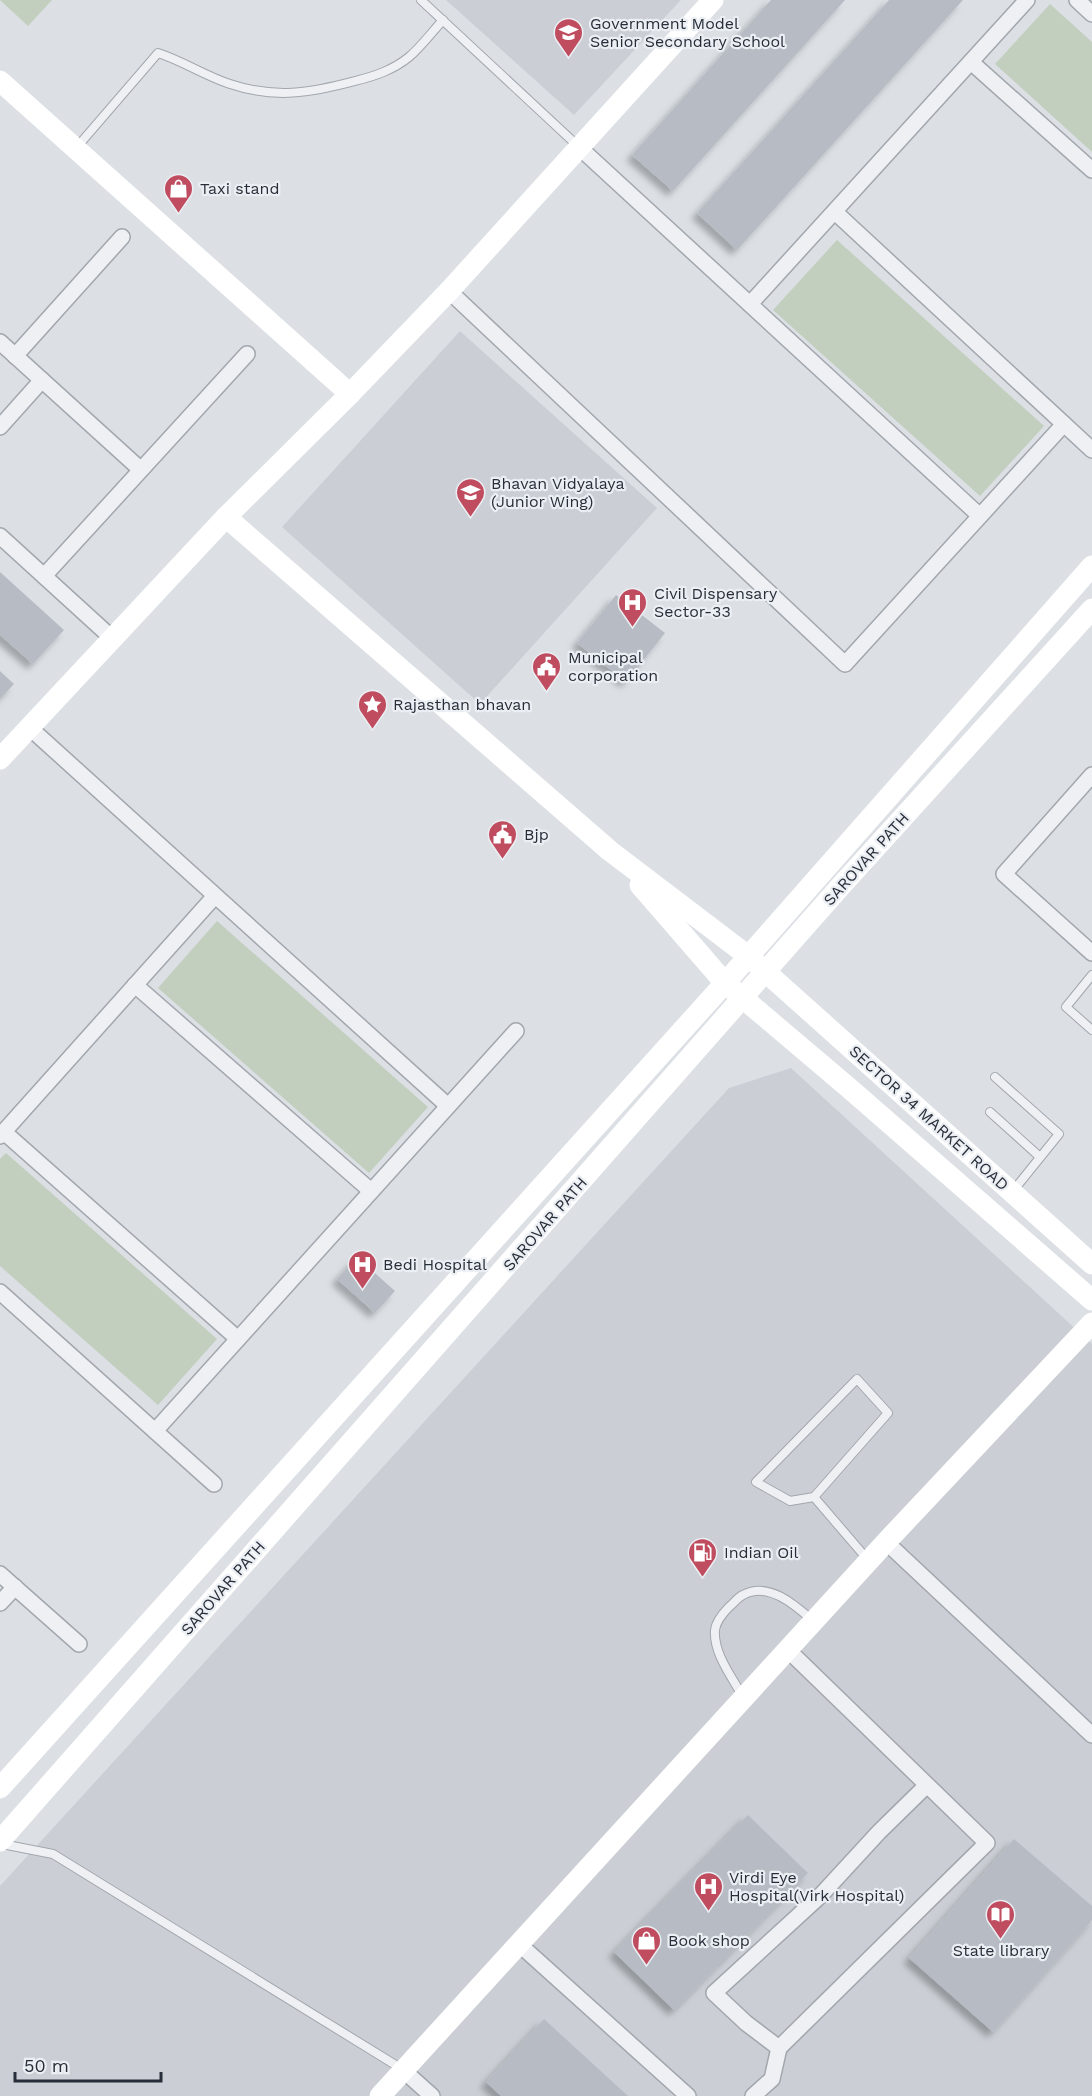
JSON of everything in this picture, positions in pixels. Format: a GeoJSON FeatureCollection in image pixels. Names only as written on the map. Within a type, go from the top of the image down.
{"type":"FeatureCollection","features":[{"type":"Feature","properties":{"kind":"street"},"geometry":{"type":"LineString","coordinates":[[0,759],[226,517],[350,394],[449,291],[713,0]]}},
{"type":"Feature","properties":{"kind":"street"},"geometry":{"type":"LineString","coordinates":[[750,304],[1027,0]]}},
{"type":"Feature","properties":{"kind":"street"},"geometry":{"type":"LineString","coordinates":[[1077,0],[1092,14]]}},
{"type":"Feature","properties":{"kind":"street"},"geometry":{"type":"LineString","coordinates":[[970,62],[1092,170]]}},
{"type":"Feature","properties":{"kind":"street"},"geometry":{"type":"LineString","coordinates":[[0,81],[350,394]]}},
{"type":"Feature","properties":{"kind":"street"},"geometry":{"type":"LineString","coordinates":[[580,148],[980,516]]}},
{"type":"Feature","properties":{"kind":"street"},"geometry":{"type":"LineString","coordinates":[[835,212],[1092,450]]}},
{"type":"Feature","properties":{"kind":"street"},"geometry":{"type":"LineString","coordinates":[[15,356],[122,237]]}},
{"type":"Feature","properties":{"kind":"street"},"geometry":{"type":"LineString","coordinates":[[449,291],[845,664],[1064,424]]}},
{"type":"Feature","properties":{"kind":"street"},"geometry":{"type":"LineString","coordinates":[[0,342],[140,469]]}},
{"type":"Feature","properties":{"kind":"street"},"geometry":{"type":"LineString","coordinates":[[44,576],[247,354]]}},
{"type":"Feature","properties":{"kind":"street"},"geometry":{"type":"LineString","coordinates":[[0,427],[42,380]]}},
{"type":"Feature","properties":{"kind":"street"},"geometry":{"type":"LineString","coordinates":[[226,517],[610,851],[725,983],[1092,1300]]}},
{"type":"Feature","properties":{"kind":"street"},"geometry":{"type":"LineString","coordinates":[[0,536],[112,639]]}},
{"type":"Feature","properties":{"kind":"street","name":"SAROVAR PATH"},"geometry":{"type":"LineString","coordinates":[[0,1788],[725,983],[1092,566]]}},
{"type":"Feature","properties":{"kind":"street","name":"SAROVAR PATH"},"geometry":{"type":"LineString","coordinates":[[0,1842],[839,888],[1092,609]]}},
{"type":"Feature","properties":{"kind":"street"},"geometry":{"type":"LineString","coordinates":[[30,728],[214,897],[448,1106]]}},
{"type":"Feature","properties":{"kind":"street"},"geometry":{"type":"LineString","coordinates":[[1092,776],[1004,874],[1092,953]]}},
{"type":"Feature","properties":{"kind":"street","name":"SECTOR 34 MARKET ROAD"},"geometry":{"type":"LineString","coordinates":[[610,851],[748,956],[1012,1192],[1089,1257]]}},
{"type":"Feature","properties":{"kind":"street"},"geometry":{"type":"LineString","coordinates":[[214,897],[2,1134],[238,1339]]}},
{"type":"Feature","properties":{"kind":"street"},"geometry":{"type":"LineString","coordinates":[[135,985],[371,1191]]}},
{"type":"Feature","properties":{"kind":"street"},"geometry":{"type":"LineString","coordinates":[[155,1431],[516,1030]]}},
{"type":"Feature","properties":{"kind":"street"},"geometry":{"type":"LineString","coordinates":[[0,1293],[214,1484]]}},
{"type":"Feature","properties":{"kind":"street"},"geometry":{"type":"LineString","coordinates":[[380,2096],[886,1542],[1092,1323]]}},
{"type":"Feature","properties":{"kind":"street"},"geometry":{"type":"LineString","coordinates":[[886,1542],[1092,1735]]}},
{"type":"Feature","properties":{"kind":"street"},"geometry":{"type":"LineString","coordinates":[[0,1574],[79,1644]]}},
{"type":"Feature","properties":{"kind":"street"},"geometry":{"type":"LineString","coordinates":[[0,1604],[15,1587]]}},
{"type":"Feature","properties":{"kind":"street"},"geometry":{"type":"LineString","coordinates":[[753,2096],[772,2079],[779,2049],[987,1843],[788,1650]]}},
{"type":"Feature","properties":{"kind":"street"},"geometry":{"type":"LineString","coordinates":[[779,2049],[746,2024],[714,1993],[821,1895],[879,1832],[927,1785]]}},
{"type":"Feature","properties":{"kind":"street"},"geometry":{"type":"LineString","coordinates":[[519,1944],[687,2096]]}},
{"type":"Feature","properties":{"kind":"street"},"geometry":{"type":"LineString","coordinates":[[403,2070],[432,2096]]}},
{"type":"Feature","properties":{"kind":"lane"},"geometry":{"type":"LineString","coordinates":[[421,0],[580,148]]}},
{"type":"Feature","properties":{"kind":"lane"},"geometry":{"type":"LineString","coordinates":[[76,148],[159,53],[229,84],[260,91],[295,94],[326,89],[388,71],[409,57],[443,20]]}},
{"type":"Feature","properties":{"kind":"lane"},"geometry":{"type":"LineString","coordinates":[[1092,975],[1066,1007],[1092,1030]]}},
{"type":"Feature","properties":{"kind":"lane"},"geometry":{"type":"LineString","coordinates":[[996,1077],[1059,1134],[1012,1192]]}},
{"type":"Feature","properties":{"kind":"lane"},"geometry":{"type":"LineString","coordinates":[[990,1112],[1041,1157]]}},
{"type":"Feature","properties":{"kind":"lane"},"geometry":{"type":"LineString","coordinates":[[857,1379],[888,1413],[814,1497],[790,1501],[756,1482],[857,1379]]}},
{"type":"Feature","properties":{"kind":"lane"},"geometry":{"type":"LineString","coordinates":[[814,1497],[869,1561]]}},
{"type":"Feature","properties":{"kind":"lane"},"geometry":{"type":"LineString","coordinates":[[744,1698],[717,1647],[715,1628],[725,1611],[744,1594],[757,1591],[776,1594],[792,1603],[813,1622]]}},
{"type":"Feature","properties":{"kind":"lane"},"geometry":{"type":"LineString","coordinates":[[0,1842],[53,1854],[403,2070]]}},
{"type":"Feature","properties":{"kind":"shaded area","name":"Government Model Senior Secondary School"},"geometry":{"type":"Polygon","coordinates":[[[446,0],[681,0],[574,115],[446,0]]]}},
{"type":"Feature","properties":{"kind":"shaded area","name":"Bhavan Vidyalaya (Junior Wing)"},"geometry":{"type":"Polygon","coordinates":[[[460,331],[657,508],[480,704],[282,527],[460,331]]]}},
{"type":"Feature","properties":{"kind":"shaded area"},"geometry":{"type":"Polygon","coordinates":[[[791,1068],[1092,1344],[1092,2096],[0,2096],[0,1886],[729,1088],[791,1068]]]}},
{"type":"Feature","properties":{"kind":"green space"},"geometry":{"type":"Polygon","coordinates":[[[0,0],[52,0],[28,26],[0,0]]]}},
{"type":"Feature","properties":{"kind":"green space"},"geometry":{"type":"Polygon","coordinates":[[[1050,4],[1092,42],[1092,152],[995,64],[1050,4]]]}},
{"type":"Feature","properties":{"kind":"green space"},"geometry":{"type":"Polygon","coordinates":[[[837,240],[1044,426],[980,496],[773,310],[837,240]]]}},
{"type":"Feature","properties":{"kind":"green space"},"geometry":{"type":"Polygon","coordinates":[[[217,921],[428,1107],[369,1173],[158,988],[217,921]]]}},
{"type":"Feature","properties":{"kind":"green space"},"geometry":{"type":"Polygon","coordinates":[[[6,1153],[217,1339],[158,1405],[0,1266],[0,1159],[6,1153]]]}},
{"type":"Feature","properties":{"kind":"building"},"geometry":{"type":"Polygon","coordinates":[[[771,0],[845,0],[673,191],[632,155],[771,0]]]}},
{"type":"Feature","properties":{"kind":"building"},"geometry":{"type":"Polygon","coordinates":[[[889,0],[963,0],[737,250],[697,213],[889,0]]]}},
{"type":"Feature","properties":{"kind":"building"},"geometry":{"type":"Polygon","coordinates":[[[0,572],[64,630],[33,664],[0,635],[0,572]]]}},
{"type":"Feature","properties":{"kind":"building"},"geometry":{"type":"Polygon","coordinates":[[[616,595],[665,633],[626,682],[577,643],[616,595]]]}},
{"type":"Feature","properties":{"kind":"building"},"geometry":{"type":"Polygon","coordinates":[[[0,671],[14,684],[0,699],[0,671]]]}},
{"type":"Feature","properties":{"kind":"building"},"geometry":{"type":"Polygon","coordinates":[[[357,1257],[395,1291],[375,1313],[337,1279],[357,1257]]]}},
{"type":"Feature","properties":{"kind":"building"},"geometry":{"type":"Polygon","coordinates":[[[748,1815],[808,1873],[674,2010],[614,1952],[748,1815]]]}},
{"type":"Feature","properties":{"kind":"building","name":"State library"},"geometry":{"type":"Polygon","coordinates":[[[1014,1839],[1092,1906],[1092,1920],[993,2032],[909,1958],[1014,1839]]]}},
{"type":"Feature","properties":{"kind":"building"},"geometry":{"type":"Polygon","coordinates":[[[544,2019],[628,2096],[501,2096],[486,2082],[544,2019]]]}},
{"type":"Feature","properties":{"kind":"place","name":"Government Model Senior Secondary School"},"geometry":{"type":"Point","coordinates":[569,58]}},
{"type":"Feature","properties":{"kind":"place","name":"Taxi stand"},"geometry":{"type":"Point","coordinates":[179,214]}},
{"type":"Feature","properties":{"kind":"place","name":"Bhavan Vidyalaya (Junior Wing)"},"geometry":{"type":"Point","coordinates":[470,518]}},
{"type":"Feature","properties":{"kind":"place","name":"Civil Dispensary Sector-33"},"geometry":{"type":"Point","coordinates":[633,628]}},
{"type":"Feature","properties":{"kind":"place","name":"Municipal corporation"},"geometry":{"type":"Point","coordinates":[547,692]}},
{"type":"Feature","properties":{"kind":"place","name":"Rajasthan bhavan"},"geometry":{"type":"Point","coordinates":[372,730]}},
{"type":"Feature","properties":{"kind":"place","name":"Bjp"},"geometry":{"type":"Point","coordinates":[503,860]}},
{"type":"Feature","properties":{"kind":"place","name":"Bedi Hospital"},"geometry":{"type":"Point","coordinates":[362,1290]}},
{"type":"Feature","properties":{"kind":"place","name":"Indian Oil"},"geometry":{"type":"Point","coordinates":[703,1578]}},
{"type":"Feature","properties":{"kind":"place","name":"Virdi Eye Hospital(Virk Hospital)"},"geometry":{"type":"Point","coordinates":[708,1912]}},
{"type":"Feature","properties":{"kind":"place","name":"State library"},"geometry":{"type":"Point","coordinates":[1001,1940]}},
{"type":"Feature","properties":{"kind":"place","name":"Book shop"},"geometry":{"type":"Point","coordinates":[647,1966]}}]}
